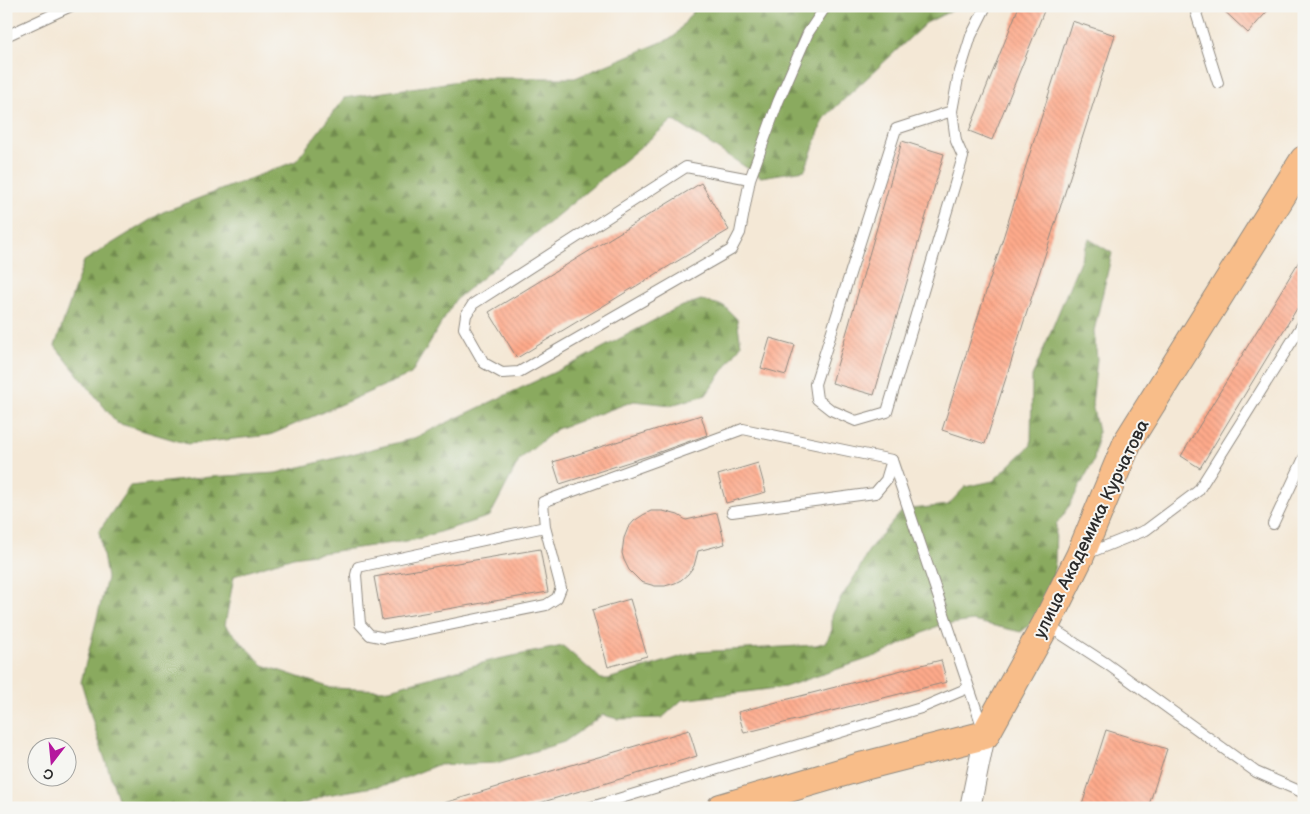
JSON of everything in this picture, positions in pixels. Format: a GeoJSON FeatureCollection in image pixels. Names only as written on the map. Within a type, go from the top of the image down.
{"type":"FeatureCollection","features":[{"type":"Feature","properties":{"kind":"main road","name":"улица Академика Курчатова"},"geometry":{"type":"LineString","coordinates":[[985,735],[1046,624],[1080,556],[1128,441],[1304,160]]}},
{"type":"Feature","properties":{"kind":"main road"},"geometry":{"type":"LineString","coordinates":[[721,808],[864,766],[985,735]]}},
{"type":"Feature","properties":{"kind":"street","name":"улица Академика Курчатова"},"geometry":{"type":"LineString","coordinates":[[970,808],[985,735]]}},
{"type":"Feature","properties":{"kind":"lane"},"geometry":{"type":"LineString","coordinates":[[6,36],[71,6]]}},
{"type":"Feature","properties":{"kind":"lane"},"geometry":{"type":"LineString","coordinates":[[750,178],[686,167],[473,304],[466,315],[464,328],[484,363],[502,372],[520,372],[731,250],[740,233],[750,178],[778,102],[808,33],[826,6]]}},
{"type":"Feature","properties":{"kind":"lane"},"geometry":{"type":"LineString","coordinates":[[952,111],[896,129],[815,384],[817,399],[831,410],[856,421],[887,412],[963,157],[956,140],[952,111],[958,78],[971,36],[986,6]]}},
{"type":"Feature","properties":{"kind":"lane"},"geometry":{"type":"LineString","coordinates":[[1201,6],[1196,12],[1218,83]]}},
{"type":"Feature","properties":{"kind":"lane"},"geometry":{"type":"LineString","coordinates":[[1080,556],[1146,530],[1198,491],[1304,322]]}},
{"type":"Feature","properties":{"kind":"lane"},"geometry":{"type":"LineString","coordinates":[[545,527],[358,567],[356,575],[360,624],[370,635],[385,638],[546,605],[557,598],[561,588],[545,527],[543,502],[743,430],[892,460]]}},
{"type":"Feature","properties":{"kind":"lane"},"geometry":{"type":"LineString","coordinates":[[1273,524],[1304,458]]}},
{"type":"Feature","properties":{"kind":"lane"},"geometry":{"type":"LineString","coordinates":[[732,512],[876,494],[886,480],[892,460]]}},
{"type":"Feature","properties":{"kind":"lane"},"geometry":{"type":"LineString","coordinates":[[892,460],[985,735]]}},
{"type":"Feature","properties":{"kind":"lane"},"geometry":{"type":"LineString","coordinates":[[1046,624],[1107,664],[1256,772],[1304,793]]}},
{"type":"Feature","properties":{"kind":"lane"},"geometry":{"type":"LineString","coordinates":[[588,808],[921,708],[968,688]]}},
{"type":"Feature","properties":{"kind":"green space"},"geometry":{"type":"Polygon","coordinates":[[[697,6],[961,6],[926,23],[824,118],[805,170],[761,177],[673,120],[455,300],[411,374],[270,435],[188,444],[117,423],[55,346],[84,261],[163,212],[296,161],[344,98],[479,78],[575,78],[674,37],[697,6]]]}},
{"type":"Feature","properties":{"kind":"green space"},"geometry":{"type":"Polygon","coordinates":[[[1089,239],[1112,253],[1094,331],[1097,359],[1092,404],[1098,432],[1094,460],[1067,510],[1056,525],[1052,586],[1043,613],[1021,632],[973,621],[937,626],[882,654],[785,687],[682,700],[662,718],[618,719],[603,715],[564,742],[496,763],[437,765],[390,784],[327,795],[292,808],[121,808],[81,682],[107,578],[99,531],[130,486],[210,477],[276,473],[412,439],[574,363],[677,308],[701,300],[724,306],[737,319],[741,345],[706,395],[671,405],[634,401],[557,429],[520,459],[490,516],[414,540],[293,557],[234,576],[225,625],[263,665],[331,688],[386,690],[493,660],[563,646],[601,679],[608,679],[696,652],[816,645],[826,642],[832,630],[832,615],[870,548],[903,510],[948,505],[965,487],[993,481],[1031,445],[1032,377],[1089,239]]]}},
{"type":"Feature","properties":{"kind":"building"},"geometry":{"type":"Polygon","coordinates":[[[1019,6],[1046,6],[992,140],[969,131],[1019,6]]]}},
{"type":"Feature","properties":{"kind":"building"},"geometry":{"type":"Polygon","coordinates":[[[1219,6],[1272,6],[1248,33],[1219,6]]]}},
{"type":"Feature","properties":{"kind":"building"},"geometry":{"type":"Polygon","coordinates":[[[1072,21],[1115,35],[985,444],[942,430],[1072,21]]]}},
{"type":"Feature","properties":{"kind":"building"},"geometry":{"type":"Polygon","coordinates":[[[902,141],[944,154],[874,395],[832,383],[902,141]]]}},
{"type":"Feature","properties":{"kind":"building"},"geometry":{"type":"Polygon","coordinates":[[[701,183],[729,230],[517,358],[489,312],[701,183]]]}},
{"type":"Feature","properties":{"kind":"building"},"geometry":{"type":"Polygon","coordinates":[[[1304,253],[1304,297],[1200,468],[1181,456],[1304,253]]]}},
{"type":"Feature","properties":{"kind":"building"},"geometry":{"type":"Polygon","coordinates":[[[770,338],[795,345],[786,375],[761,368],[770,338]]]}},
{"type":"Feature","properties":{"kind":"building"},"geometry":{"type":"Polygon","coordinates":[[[701,415],[707,435],[560,484],[553,462],[701,415]]]}},
{"type":"Feature","properties":{"kind":"building"},"geometry":{"type":"Polygon","coordinates":[[[758,463],[766,492],[726,503],[718,475],[758,463]]]}},
{"type":"Feature","properties":{"kind":"building"},"geometry":{"type":"Polygon","coordinates":[[[651,511],[663,511],[678,515],[686,520],[717,513],[725,544],[698,551],[694,566],[688,574],[675,583],[655,586],[641,582],[629,570],[624,560],[622,553],[624,538],[628,528],[634,521],[651,511]]]}},
{"type":"Feature","properties":{"kind":"building"},"geometry":{"type":"Polygon","coordinates":[[[540,549],[548,592],[382,620],[374,577],[540,549]]]}},
{"type":"Feature","properties":{"kind":"building"},"geometry":{"type":"Polygon","coordinates":[[[630,599],[647,656],[608,667],[592,610],[630,599]]]}},
{"type":"Feature","properties":{"kind":"building"},"geometry":{"type":"Polygon","coordinates":[[[941,660],[947,682],[744,733],[738,712],[941,660]]]}},
{"type":"Feature","properties":{"kind":"building"},"geometry":{"type":"Polygon","coordinates":[[[689,730],[697,756],[523,808],[445,808],[444,803],[689,730]]]}},
{"type":"Feature","properties":{"kind":"building"},"geometry":{"type":"Polygon","coordinates":[[[1106,730],[1167,749],[1148,808],[1081,808],[1106,730]]]}}]}
